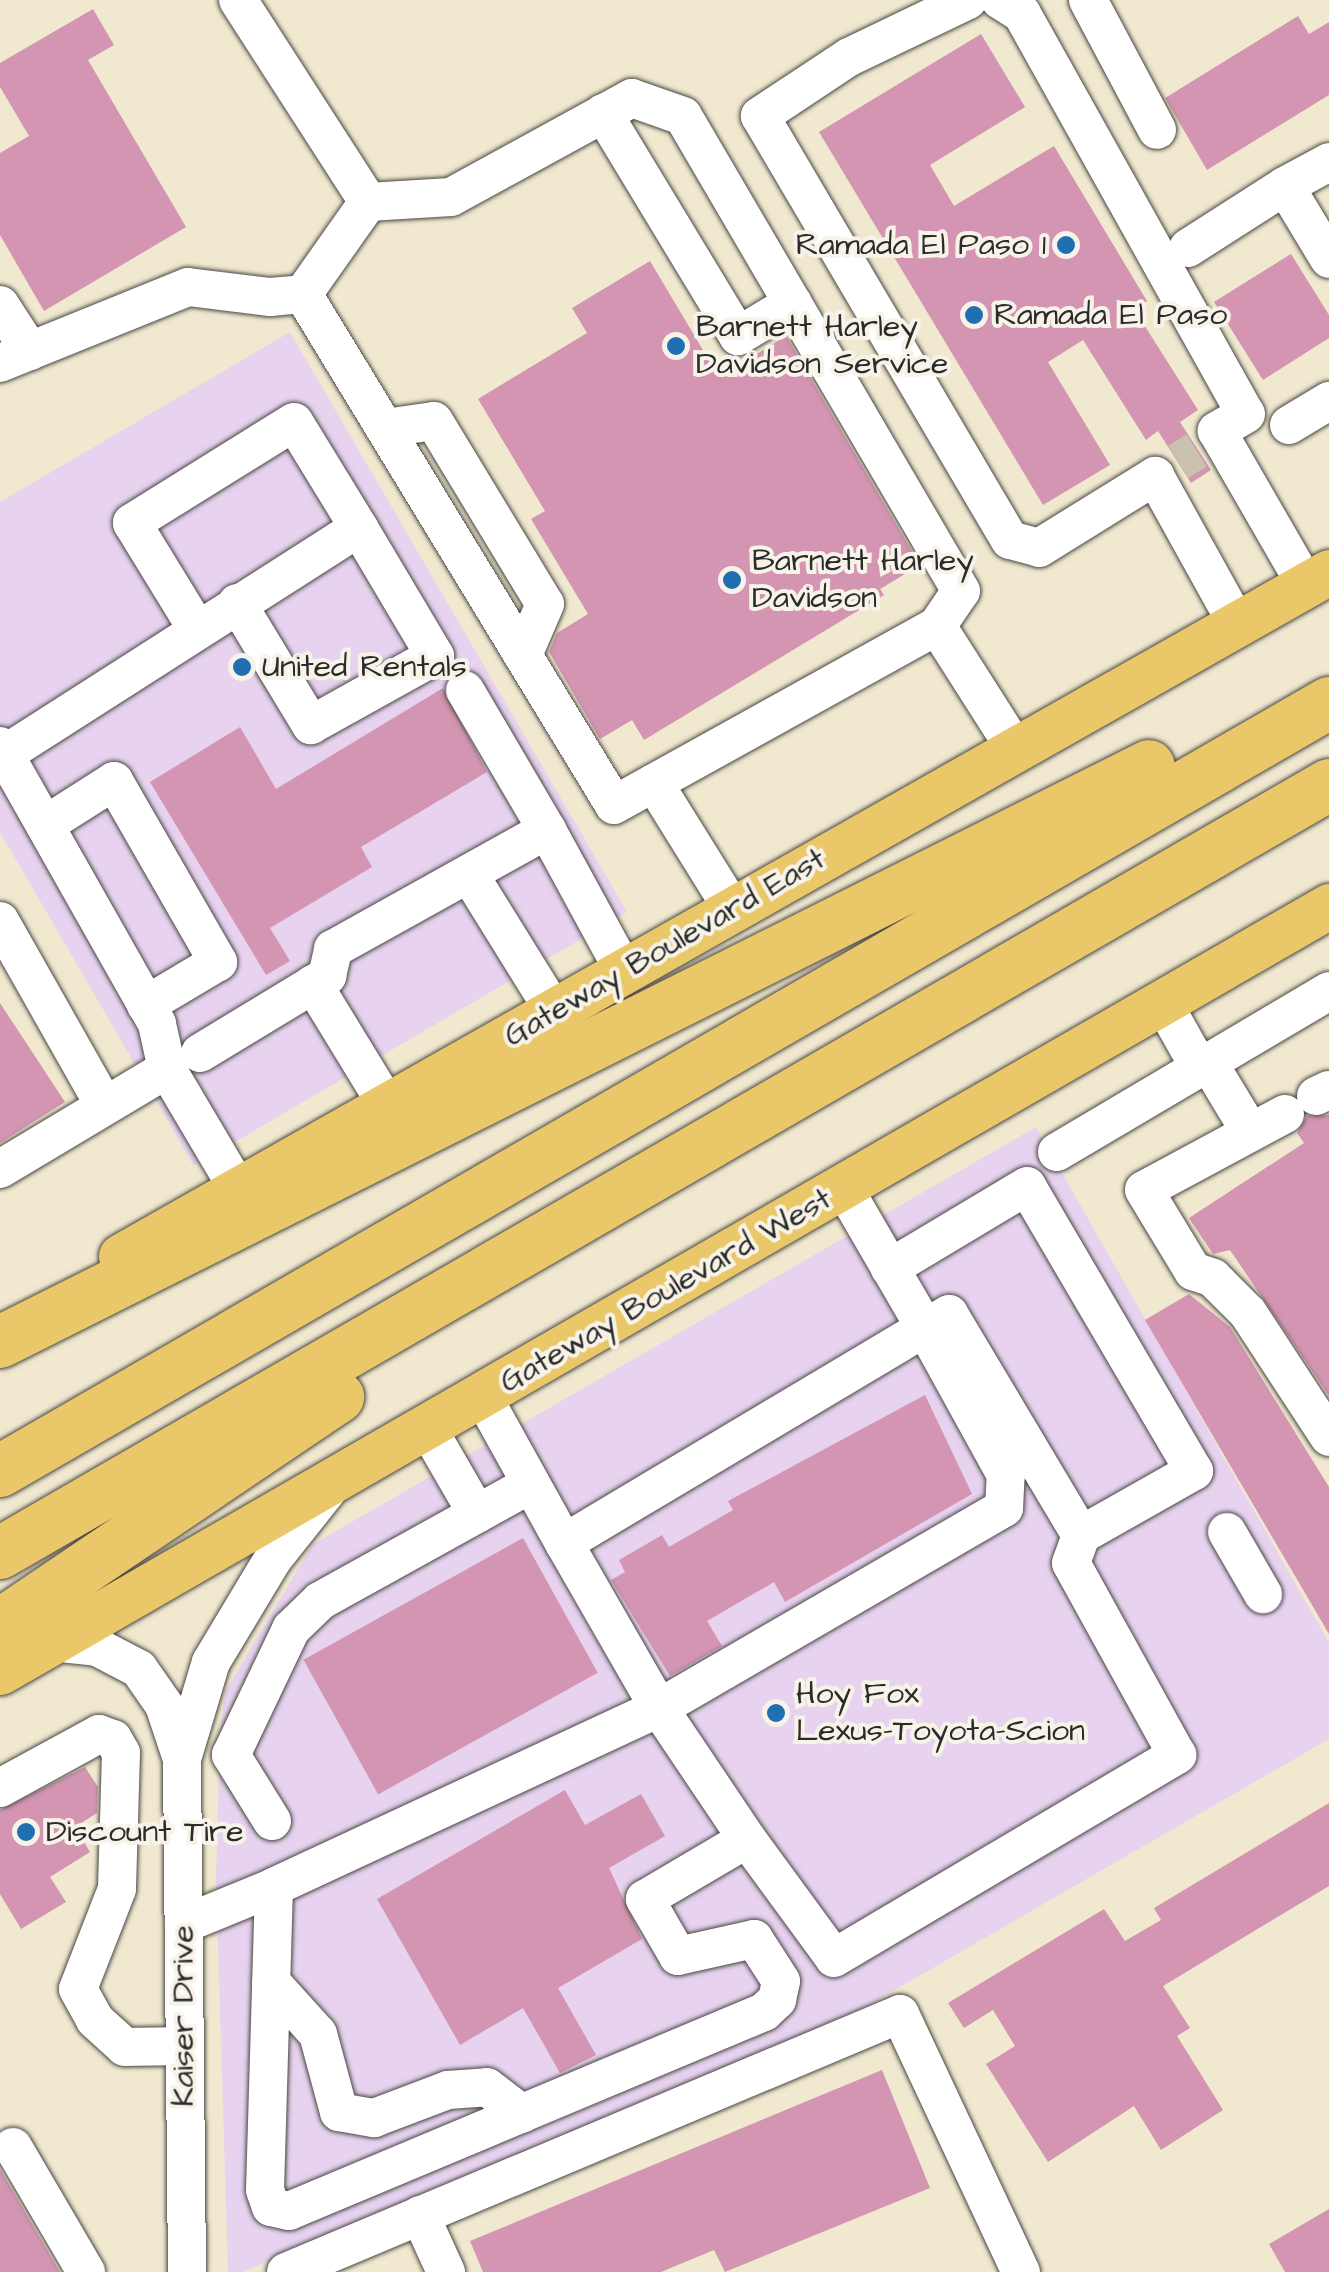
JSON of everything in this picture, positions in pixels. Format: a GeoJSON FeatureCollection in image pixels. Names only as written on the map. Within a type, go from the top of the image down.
{"type":"FeatureCollection","features":[{"type":"Feature","properties":{"kind":"highway"},"geometry":{"type":"LineString","coordinates":[[0,1342],[1185,747],[1329,687]]}},
{"type":"Feature","properties":{"kind":"highway"},"geometry":{"type":"LineString","coordinates":[[0,1471],[1329,702]]}},
{"type":"Feature","properties":{"kind":"highway"},"geometry":{"type":"LineString","coordinates":[[0,1553],[1329,785]]}},
{"type":"Feature","properties":{"kind":"highway"},"geometry":{"type":"LineString","coordinates":[[0,1626],[446,1326],[782,1132],[888,1041]]}},
{"type":"Feature","properties":{"kind":"main road","name":"Gateway Boulevard East"},"geometry":{"type":"LineString","coordinates":[[0,1324],[1317,579]]}},
{"type":"Feature","properties":{"kind":"main road","name":"Gateway Boulevard West"},"geometry":{"type":"LineString","coordinates":[[0,1672],[483,1398],[1329,906]]}},
{"type":"Feature","properties":{"kind":"street"},"geometry":{"type":"LineString","coordinates":[[238,0],[368,202]]}},
{"type":"Feature","properties":{"kind":"street"},"geometry":{"type":"LineString","coordinates":[[968,0],[848,57],[760,116],[1010,540],[1039,548],[1246,414],[1022,14],[1000,0]]}},
{"type":"Feature","properties":{"kind":"street"},"geometry":{"type":"LineString","coordinates":[[1088,0],[1158,130]]}},
{"type":"Feature","properties":{"kind":"street"},"geometry":{"type":"LineString","coordinates":[[303,294],[614,805],[937,626],[962,591],[683,116],[632,98],[451,197],[368,202]]}},
{"type":"Feature","properties":{"kind":"street"},"geometry":{"type":"LineString","coordinates":[[603,114],[738,336],[793,304]]}},
{"type":"Feature","properties":{"kind":"street"},"geometry":{"type":"LineString","coordinates":[[1188,248],[1329,162]]}},
{"type":"Feature","properties":{"kind":"street"},"geometry":{"type":"LineString","coordinates":[[1285,186],[1329,258]]}},
{"type":"Feature","properties":{"kind":"street"},"geometry":{"type":"LineString","coordinates":[[0,305],[15,357],[188,287],[270,297],[303,294],[368,202]]}},
{"type":"Feature","properties":{"kind":"street"},"geometry":{"type":"LineString","coordinates":[[1289,425],[1329,402]]}},
{"type":"Feature","properties":{"kind":"street"},"geometry":{"type":"LineString","coordinates":[[197,629],[132,523],[294,422],[435,656],[312,725],[238,603]]}},
{"type":"Feature","properties":{"kind":"street"},"geometry":{"type":"LineString","coordinates":[[1187,455],[1317,579]]}},
{"type":"Feature","properties":{"kind":"street"},"geometry":{"type":"LineString","coordinates":[[1187,455],[1237,624]]}},
{"type":"Feature","properties":{"kind":"street"},"geometry":{"type":"LineString","coordinates":[[238,1189],[184,1061],[146,1005],[2,750],[358,528]]}},
{"type":"Feature","properties":{"kind":"street"},"geometry":{"type":"LineString","coordinates":[[937,626],[1016,750]]}},
{"type":"Feature","properties":{"kind":"street"},"geometry":{"type":"LineString","coordinates":[[465,690],[624,971]]}},
{"type":"Feature","properties":{"kind":"street"},"geometry":{"type":"LineString","coordinates":[[45,825],[114,781],[218,962],[146,1005]]}},
{"type":"Feature","properties":{"kind":"street"},"geometry":{"type":"LineString","coordinates":[[654,783],[732,910]]}},
{"type":"Feature","properties":{"kind":"street"},"geometry":{"type":"LineString","coordinates":[[0,1170],[327,976],[333,949],[547,830]]}},
{"type":"Feature","properties":{"kind":"street"},"geometry":{"type":"LineString","coordinates":[[468,874],[554,1011]]}},
{"type":"Feature","properties":{"kind":"street"},"geometry":{"type":"LineString","coordinates":[[0,921],[104,1105]]}},
{"type":"Feature","properties":{"kind":"street"},"geometry":{"type":"LineString","coordinates":[[312,984],[387,1105]]}},
{"type":"Feature","properties":{"kind":"street"},"geometry":{"type":"LineString","coordinates":[[1056,1152],[1329,991]]}},
{"type":"Feature","properties":{"kind":"street"},"geometry":{"type":"LineString","coordinates":[[1164,1003],[1249,1130]]}},
{"type":"Feature","properties":{"kind":"street"},"geometry":{"type":"LineString","coordinates":[[1310,1100],[1144,1190],[1193,1271],[1213,1278],[1248,1313],[1329,1437]]}},
{"type":"Feature","properties":{"kind":"street"},"geometry":{"type":"LineString","coordinates":[[483,1398],[659,1708],[834,1958],[1177,1755],[1071,1562],[1081,1535],[1194,1471],[1028,1186],[890,1268]]}},
{"type":"Feature","properties":{"kind":"street"},"geometry":{"type":"LineString","coordinates":[[184,1924],[274,1887],[659,1708],[1004,1508],[1006,1475],[844,1188]]}},
{"type":"Feature","properties":{"kind":"street"},"geometry":{"type":"LineString","coordinates":[[564,1543],[949,1314],[1081,1535]]}},
{"type":"Feature","properties":{"kind":"street"},"geometry":{"type":"LineString","coordinates":[[428,1429],[478,1514]]}},
{"type":"Feature","properties":{"kind":"street"},"geometry":{"type":"LineString","coordinates":[[231,1756],[292,1629],[320,1600],[531,1484]]}},
{"type":"Feature","properties":{"kind":"street","name":"Kaiser Drive"},"geometry":{"type":"LineString","coordinates":[[182,1763],[211,1662],[273,1559],[332,1485]]}},
{"type":"Feature","properties":{"kind":"street"},"geometry":{"type":"LineString","coordinates":[[1227,1532],[1263,1594]]}},
{"type":"Feature","properties":{"kind":"street","name":"Kaiser Drive"},"geometry":{"type":"LineString","coordinates":[[52,1642],[97,1647],[139,1669],[164,1704],[182,1763],[186,2272]]}},
{"type":"Feature","properties":{"kind":"street"},"geometry":{"type":"LineString","coordinates":[[0,1788],[99,1734],[114,1739],[121,1753],[117,1889],[78,1989],[95,2020],[125,2047],[184,2046]]}},
{"type":"Feature","properties":{"kind":"street"},"geometry":{"type":"LineString","coordinates":[[182,1763],[231,1756]]}},
{"type":"Feature","properties":{"kind":"street"},"geometry":{"type":"LineString","coordinates":[[231,1756],[272,1821]]}},
{"type":"Feature","properties":{"kind":"street"},"geometry":{"type":"LineString","coordinates":[[274,1887],[265,2190],[271,2207],[289,2212],[764,2012],[777,2000],[780,1980],[754,1940],[678,1956],[645,1898],[748,1840]]}},
{"type":"Feature","properties":{"kind":"street"},"geometry":{"type":"LineString","coordinates":[[271,1982],[318,2034],[339,2112],[374,2118],[448,2090],[487,2087],[522,2114]]}},
{"type":"Feature","properties":{"kind":"street"},"geometry":{"type":"LineString","coordinates":[[286,2272],[900,2014],[1021,2272]]}},
{"type":"Feature","properties":{"kind":"street"},"geometry":{"type":"LineString","coordinates":[[14,2147],[86,2272]]}},
{"type":"Feature","properties":{"kind":"street"},"geometry":{"type":"LineString","coordinates":[[420,2215],[446,2272]]}},
{"type":"Feature","properties":{"kind":"shaded area","name":"United Rentals"},"geometry":{"type":"Polygon","coordinates":[[[290,332],[627,912],[194,1166],[0,832],[0,502],[290,332]]]}},
{"type":"Feature","properties":{"kind":"shaded area","name":"Hoy Fox Lexus-Toyota-Scion"},"geometry":{"type":"Polygon","coordinates":[[[1036,1127],[1329,1643],[1329,1739],[853,2014],[242,2272],[228,2272],[216,1878],[220,1735],[225,1692],[312,1545],[1036,1127]]]}},
{"type":"Feature","properties":{"kind":"building"},"geometry":{"type":"Polygon","coordinates":[[[93,9],[114,45],[88,60],[186,227],[44,311],[0,235],[0,153],[29,136],[0,87],[0,63],[93,9]]]}},
{"type":"Feature","properties":{"kind":"building"},"geometry":{"type":"Polygon","coordinates":[[[1298,16],[1309,34],[1329,22],[1329,95],[1207,170],[1165,98],[1298,16]]]}},
{"type":"Feature","properties":{"kind":"building"},"geometry":{"type":"Polygon","coordinates":[[[981,34],[1025,107],[930,165],[954,206],[1054,146],[1147,301],[1134,309],[1198,410],[1180,422],[1211,470],[1191,483],[1158,431],[1146,440],[1083,340],[1048,362],[1110,465],[1043,505],[819,132],[981,34]]]}},
{"type":"Feature","properties":{"kind":"building"},"geometry":{"type":"Polygon","coordinates":[[[1291,254],[1329,315],[1329,338],[1263,380],[1214,302],[1291,254]]]}},
{"type":"Feature","properties":{"kind":"building"},"geometry":{"type":"Polygon","coordinates":[[[650,261],[719,377],[786,336],[920,565],[880,589],[884,595],[644,740],[632,720],[600,739],[549,652],[557,633],[588,614],[531,519],[545,511],[478,399],[587,333],[572,308],[650,261]]]}},
{"type":"Feature","properties":{"kind":"building"},"geometry":{"type":"Polygon","coordinates":[[[443,688],[487,772],[361,847],[372,867],[270,928],[290,961],[266,975],[150,782],[240,727],[276,789],[443,688]]]}},
{"type":"Feature","properties":{"kind":"building"},"geometry":{"type":"Polygon","coordinates":[[[0,1003],[65,1102],[0,1143],[0,1003]]]}},
{"type":"Feature","properties":{"kind":"building"},"geometry":{"type":"Polygon","coordinates":[[[1329,1115],[1329,1396],[1230,1250],[1213,1254],[1189,1218],[1304,1143],[1297,1133],[1307,1116],[1329,1115]]]}},
{"type":"Feature","properties":{"kind":"building"},"geometry":{"type":"Polygon","coordinates":[[[1189,1294],[1230,1327],[1329,1487],[1329,1634],[1145,1320],[1189,1294]]]}},
{"type":"Feature","properties":{"kind":"building"},"geometry":{"type":"Polygon","coordinates":[[[925,1395],[972,1494],[785,1602],[774,1582],[707,1621],[722,1646],[670,1676],[611,1580],[625,1572],[619,1560],[662,1535],[669,1547],[733,1510],[728,1501],[925,1395]]]}},
{"type":"Feature","properties":{"kind":"building"},"geometry":{"type":"Polygon","coordinates":[[[523,1538],[598,1673],[378,1794],[303,1660],[523,1538]]]}},
{"type":"Feature","properties":{"kind":"building"},"geometry":{"type":"Polygon","coordinates":[[[85,1767],[98,1787],[97,1813],[75,1827],[90,1852],[50,1877],[66,1902],[21,1929],[0,1894],[0,1810],[85,1767]]]}},
{"type":"Feature","properties":{"kind":"building"},"geometry":{"type":"Polygon","coordinates":[[[565,1790],[585,1825],[641,1794],[665,1836],[609,1868],[642,1939],[558,1988],[596,2055],[560,2073],[523,2008],[460,2045],[377,1899],[565,1790]]]}},
{"type":"Feature","properties":{"kind":"building"},"geometry":{"type":"Polygon","coordinates":[[[1329,1803],[1329,1886],[1163,1986],[1190,2028],[1177,2036],[1223,2110],[1161,2150],[1134,2106],[1048,2162],[986,2064],[1015,2046],[993,2010],[964,2028],[948,2003],[1104,1909],[1125,1941],[1161,1920],[1154,1908],[1329,1803]]]}},
{"type":"Feature","properties":{"kind":"building"},"geometry":{"type":"Polygon","coordinates":[[[882,2070],[930,2188],[725,2272],[714,2250],[661,2272],[483,2272],[470,2241],[882,2070]]]}},
{"type":"Feature","properties":{"kind":"building"},"geometry":{"type":"Polygon","coordinates":[[[0,2169],[60,2272],[0,2272],[0,2169]]]}},
{"type":"Feature","properties":{"kind":"building"},"geometry":{"type":"Polygon","coordinates":[[[1329,2209],[1329,2272],[1285,2272],[1269,2244],[1329,2209]]]}},
{"type":"Feature","properties":{"kind":"tunnel"},"geometry":{"type":"LineString","coordinates":[[1178,462],[1197,450]]}},
{"type":"Feature","properties":{"kind":"place","name":"Ramada El Paso 1"},"geometry":{"type":"Point","coordinates":[1066,245]}},
{"type":"Feature","properties":{"kind":"place","name":"Ramada El Paso"},"geometry":{"type":"Point","coordinates":[974,315]}},
{"type":"Feature","properties":{"kind":"place","name":"Barnett Harley Davidson Service"},"geometry":{"type":"Point","coordinates":[676,346]}},
{"type":"Feature","properties":{"kind":"place","name":"Barnett Harley Davidson"},"geometry":{"type":"Point","coordinates":[732,580]}},
{"type":"Feature","properties":{"kind":"place","name":"United Rentals"},"geometry":{"type":"Point","coordinates":[242,667]}},
{"type":"Feature","properties":{"kind":"place","name":"Hoy Fox Lexus-Toyota-Scion"},"geometry":{"type":"Point","coordinates":[776,1713]}},
{"type":"Feature","properties":{"kind":"place","name":"Discount Tire"},"geometry":{"type":"Point","coordinates":[26,1832]}}]}
